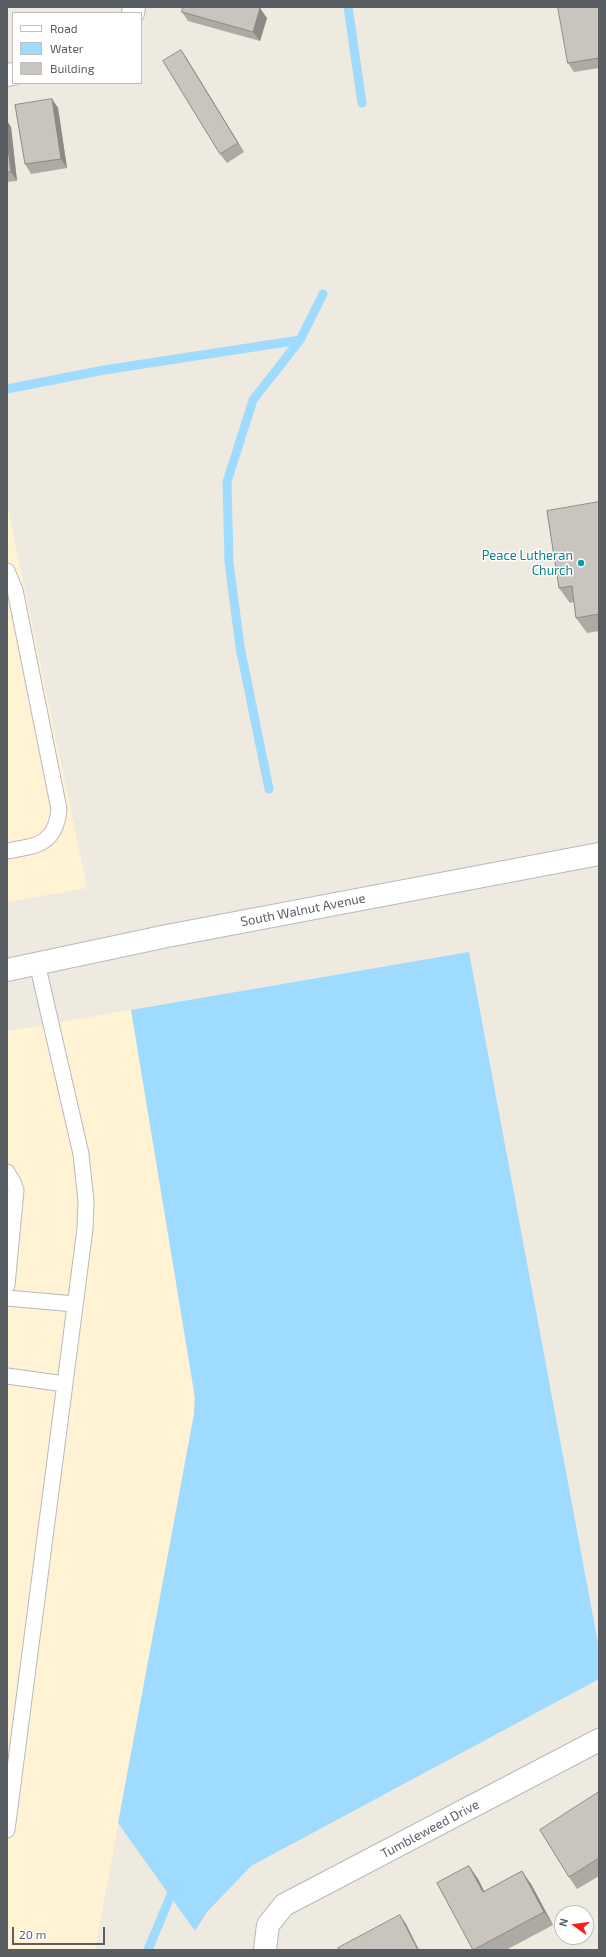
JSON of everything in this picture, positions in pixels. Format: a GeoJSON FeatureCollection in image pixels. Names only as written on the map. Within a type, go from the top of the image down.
{"type":"FeatureCollection","features":[{"type":"Feature","properties":{"kind":"street","name":"South Walnut Avenue"},"geometry":{"type":"LineString","coordinates":[[7,970],[167,936],[599,854]]}},
{"type":"Feature","properties":{"kind":"street","name":"Tumbleweed Drive"},"geometry":{"type":"LineString","coordinates":[[265,1950],[268,1925],[284,1905],[599,1740]]}},
{"type":"Feature","properties":{"kind":"lane"},"geometry":{"type":"LineString","coordinates":[[7,571],[15,590],[59,809],[56,826],[45,841],[30,847],[7,851]]}},
{"type":"Feature","properties":{"kind":"lane"},"geometry":{"type":"LineString","coordinates":[[7,1830],[85,1229],[86,1202],[85,1177],[37,963]]}},
{"type":"Feature","properties":{"kind":"lane"},"geometry":{"type":"LineString","coordinates":[[7,1172],[16,1190],[7,1285]]}},
{"type":"Feature","properties":{"kind":"lane"},"geometry":{"type":"LineString","coordinates":[[7,1195],[15,1208]]}},
{"type":"Feature","properties":{"kind":"lane"},"geometry":{"type":"LineString","coordinates":[[7,1298],[75,1304]]}},
{"type":"Feature","properties":{"kind":"lane"},"geometry":{"type":"LineString","coordinates":[[7,1376],[65,1384]]}},
{"type":"Feature","properties":{"kind":"shaded area"},"geometry":{"type":"Polygon","coordinates":[[[7,504],[87,888],[7,902],[7,504]]]}},
{"type":"Feature","properties":{"kind":"shaded area"},"geometry":{"type":"Polygon","coordinates":[[[131,1010],[193,1381],[194,1414],[95,1950],[7,1950],[7,1031],[131,1010]]]}},
{"type":"Feature","properties":{"kind":"water"},"geometry":{"type":"Polygon","coordinates":[[[469,952],[599,1649],[599,1679],[251,1866],[207,1912],[195,1931],[118,1823],[194,1414],[195,1398],[131,1010],[469,952]]]}},
{"type":"Feature","properties":{"kind":"building"},"geometry":{"type":"Polygon","coordinates":[[[183,7],[260,8],[253,32],[182,12],[183,7]]]}},
{"type":"Feature","properties":{"kind":"building"},"geometry":{"type":"Polygon","coordinates":[[[558,7],[599,7],[599,58],[568,63],[558,7]]]}},
{"type":"Feature","properties":{"kind":"building"},"geometry":{"type":"Polygon","coordinates":[[[181,50],[238,143],[220,154],[163,61],[181,50]]]}},
{"type":"Feature","properties":{"kind":"building"},"geometry":{"type":"Polygon","coordinates":[[[52,99],[61,159],[25,164],[15,105],[52,99]]]}},
{"type":"Feature","properties":{"kind":"building"},"geometry":{"type":"Polygon","coordinates":[[[7,140],[11,172],[7,172],[7,140]]]}},
{"type":"Feature","properties":{"kind":"building","name":"Peace Lutheran Church"},"geometry":{"type":"Polygon","coordinates":[[[599,502],[599,614],[576,618],[572,586],[559,588],[547,511],[599,502]]]}},
{"type":"Feature","properties":{"kind":"building"},"geometry":{"type":"Polygon","coordinates":[[[599,1792],[599,1858],[569,1877],[540,1830],[599,1792]]]}},
{"type":"Feature","properties":{"kind":"building"},"geometry":{"type":"Polygon","coordinates":[[[469,1866],[483,1892],[522,1871],[544,1912],[473,1950],[437,1883],[469,1866]]]}},
{"type":"Feature","properties":{"kind":"building"},"geometry":{"type":"Polygon","coordinates":[[[400,1915],[418,1950],[340,1950],[338,1948],[400,1915]]]}},
{"type":"Feature","properties":{"kind":"waterway"},"geometry":{"type":"LineString","coordinates":[[348,7],[362,103]]}},
{"type":"Feature","properties":{"kind":"waterway"},"geometry":{"type":"LineString","coordinates":[[269,789],[240,647],[229,562],[227,482],[253,400],[300,340],[323,294]]}},
{"type":"Feature","properties":{"kind":"waterway"},"geometry":{"type":"LineString","coordinates":[[7,389],[104,370],[300,340]]}},
{"type":"Feature","properties":{"kind":"waterway"},"geometry":{"type":"LineString","coordinates":[[148,1950],[175,1885]]}},
{"type":"Feature","properties":{"kind":"place","name":"Peace Lutheran Church"},"geometry":{"type":"Point","coordinates":[581,563]}}]}
